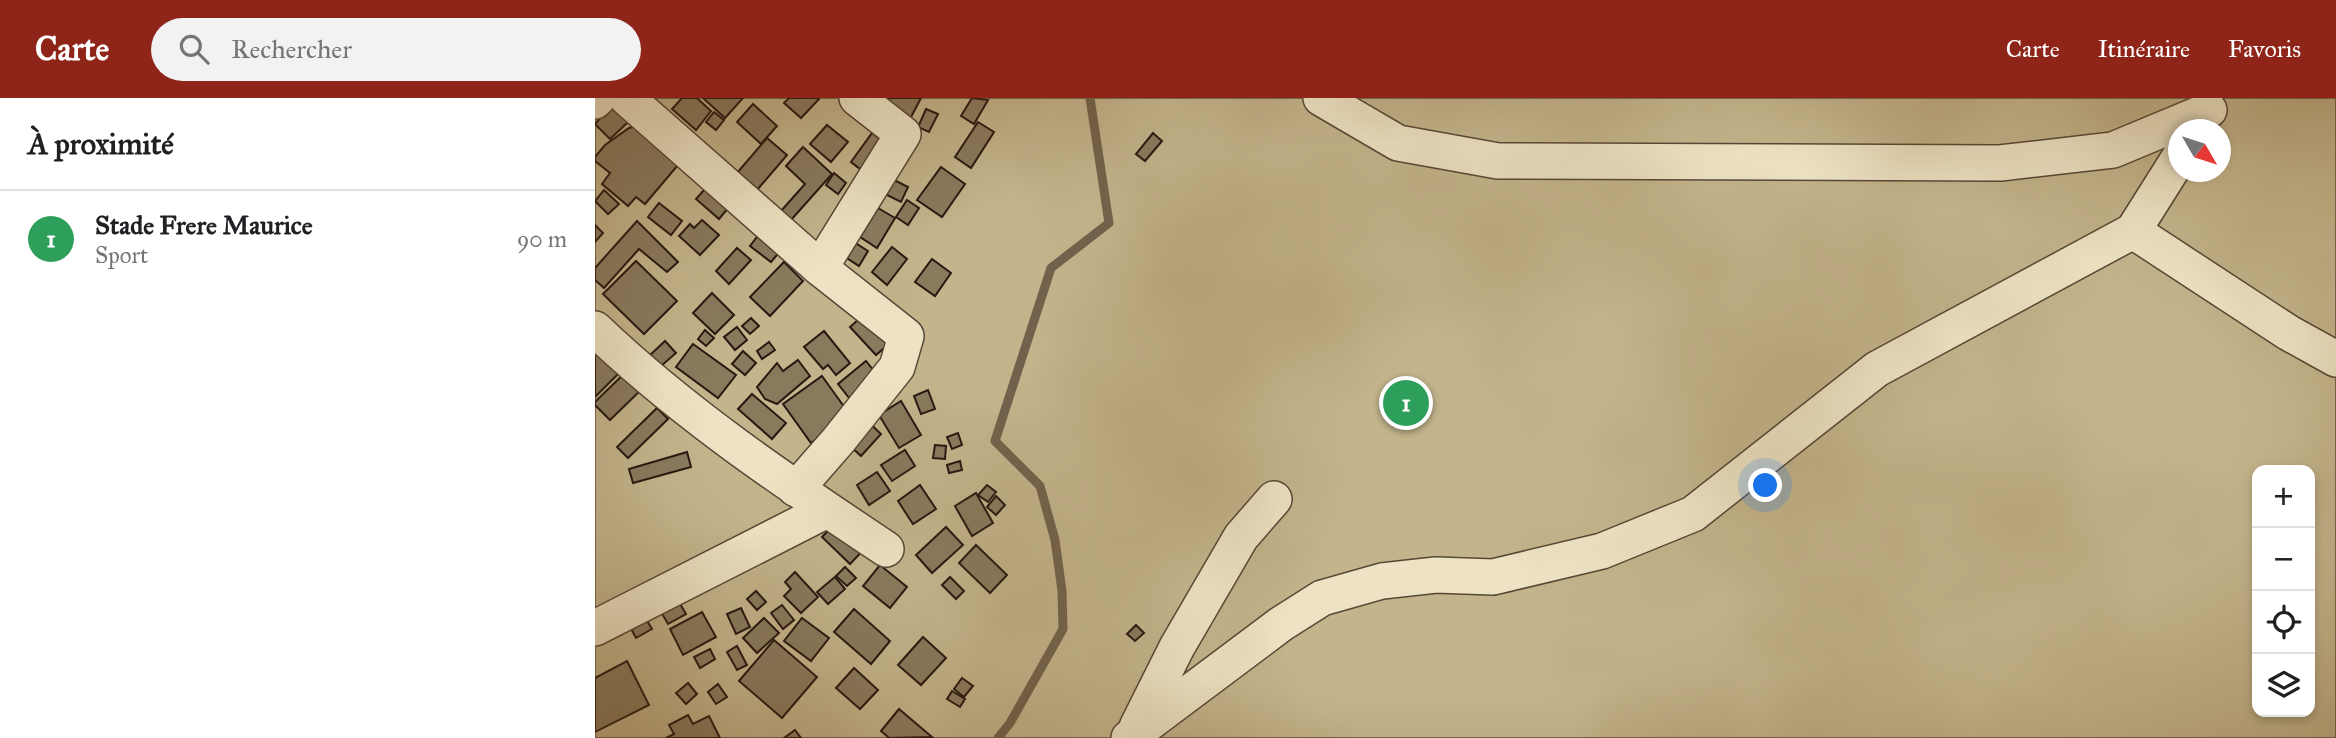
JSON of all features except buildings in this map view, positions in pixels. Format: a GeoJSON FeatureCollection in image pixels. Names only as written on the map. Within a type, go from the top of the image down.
{"type":"FeatureCollection","features":[{"type":"Feature","properties":{"kind":"street"},"geometry":{"type":"LineString","coordinates":[[627,98],[736,197],[820,268],[906,335],[897,367],[796,489]]}},
{"type":"Feature","properties":{"kind":"street"},"geometry":{"type":"LineString","coordinates":[[820,268],[903,134],[857,98]]}},
{"type":"Feature","properties":{"kind":"street"},"geometry":{"type":"LineString","coordinates":[[1321,98],[1398,143],[1498,161],[2000,163],[2113,150],[2212,112]]}},
{"type":"Feature","properties":{"kind":"street"},"geometry":{"type":"LineString","coordinates":[[1131,737],[1281,624],[1322,598],[1382,581],[1436,575],[1493,577],[1602,551],[1693,514],[1877,369],[2133,231],[2168,175]]}},
{"type":"Feature","properties":{"kind":"street"},"geometry":{"type":"LineString","coordinates":[[2133,231],[2289,333],[2336,359]]}},
{"type":"Feature","properties":{"kind":"street"},"geometry":{"type":"LineString","coordinates":[[595,329],[637,369],[719,435],[886,549]]}},
{"type":"Feature","properties":{"kind":"street"},"geometry":{"type":"LineString","coordinates":[[1131,737],[1177,647],[1241,537],[1274,499]]}},
{"type":"Feature","properties":{"kind":"street"},"geometry":{"type":"LineString","coordinates":[[595,628],[827,510]]}},
{"type":"Feature","properties":{"kind":"shaded area"},"geometry":{"type":"Polygon","coordinates":[[[595,98],[2336,98],[2336,738],[595,738],[595,98]]]}},
{"type":"Feature","properties":{"kind":"waterway"},"geometry":{"type":"LineString","coordinates":[[998,738],[1010,723],[1063,629],[1062,591],[1055,540],[1040,486],[995,441],[1051,268],[1109,223],[1090,98]]}},
{"type":"Feature","properties":{"kind":"place","name":"Stade Frere Maurice"},"geometry":{"type":"Point","coordinates":[1406,403]}}]}
